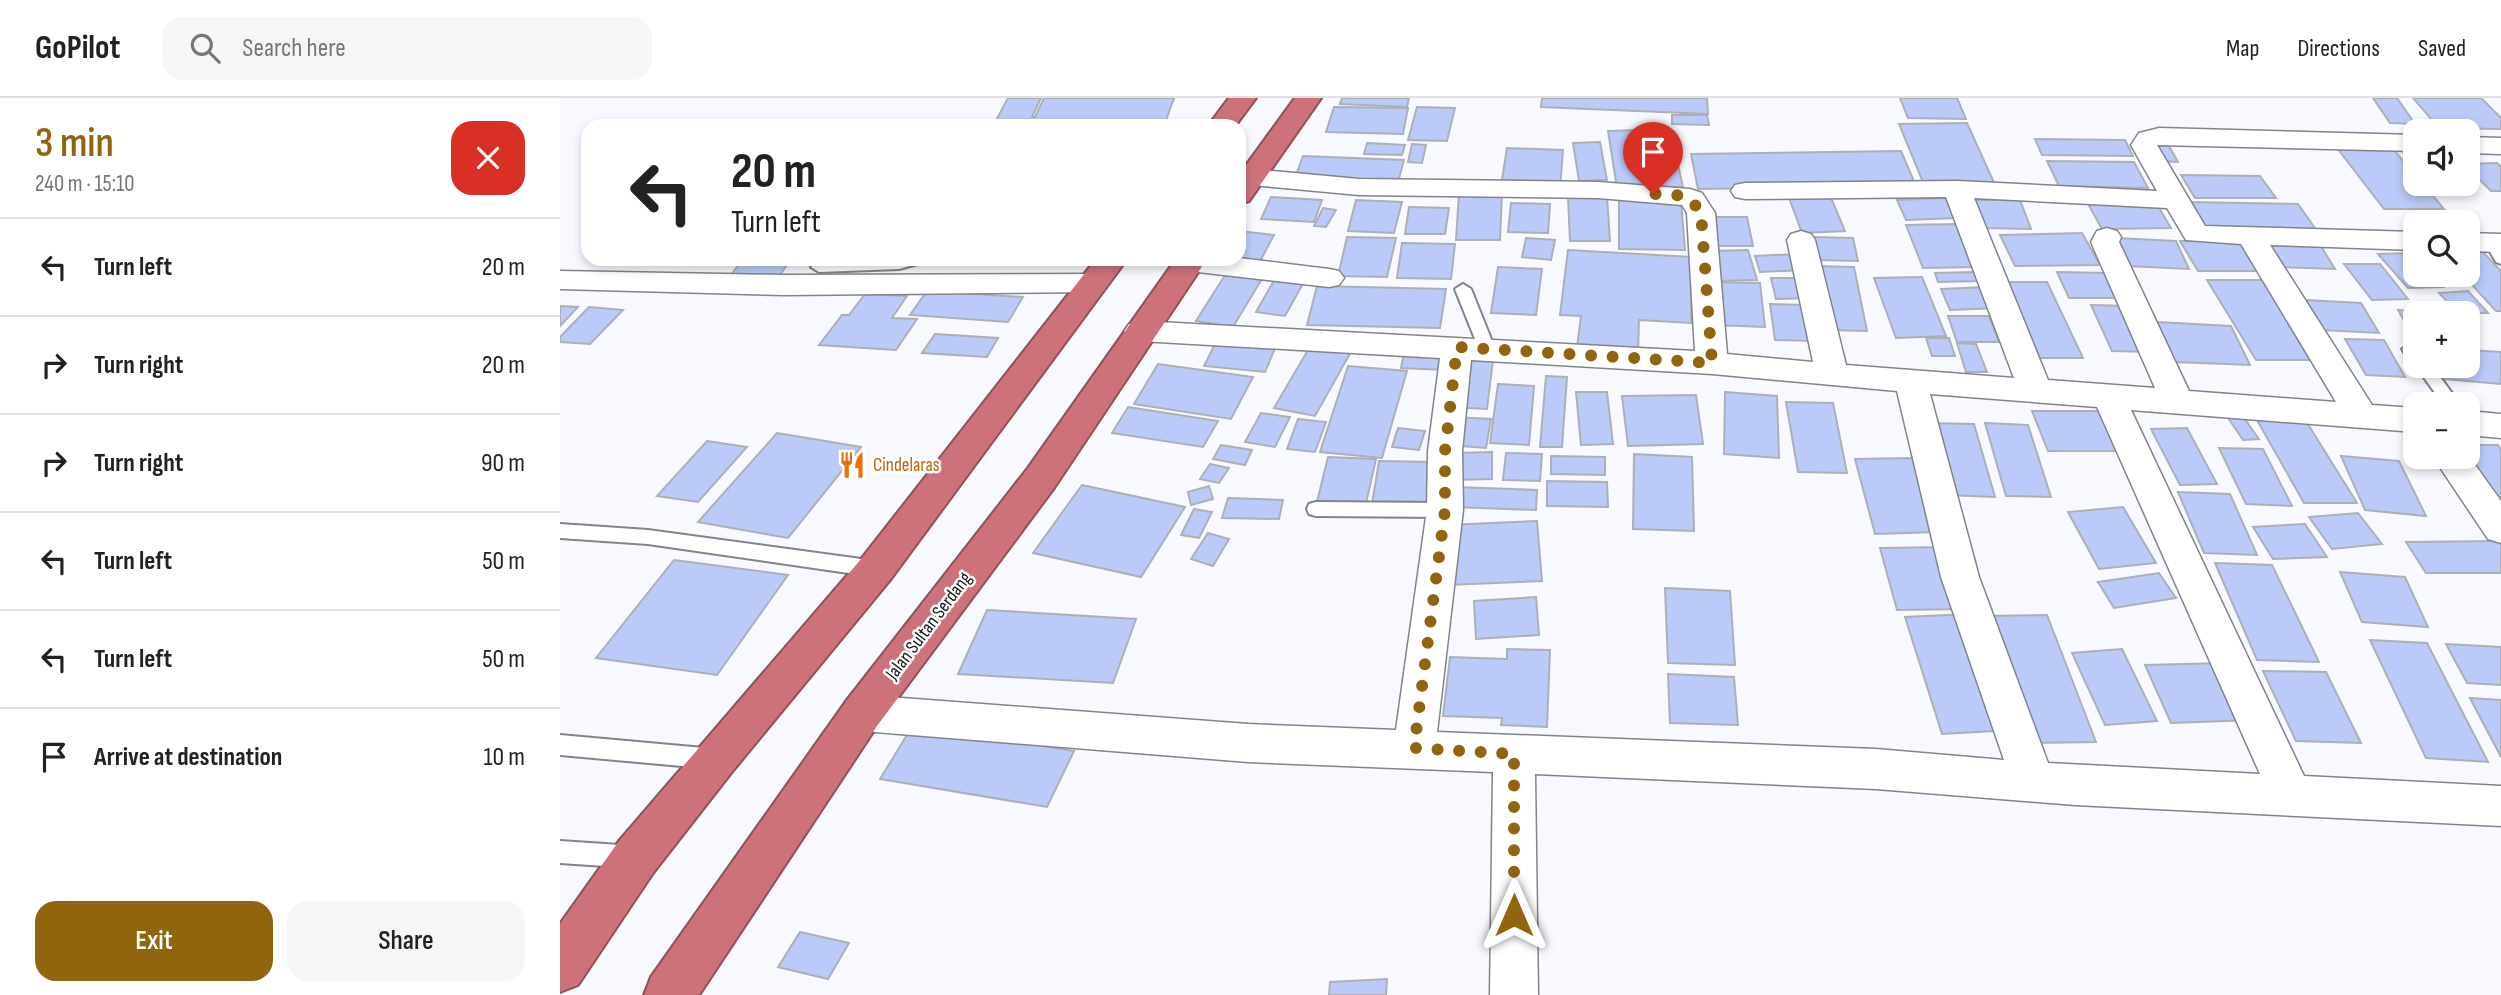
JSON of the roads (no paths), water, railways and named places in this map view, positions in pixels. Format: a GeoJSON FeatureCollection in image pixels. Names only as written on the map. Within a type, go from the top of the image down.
{"type":"FeatureCollection","features":[{"type":"Feature","properties":{"kind":"highway"},"geometry":{"type":"LineString","coordinates":[[1226,119],[1243,98]]}},
{"type":"Feature","properties":{"kind":"highway"},"geometry":{"type":"LineString","coordinates":[[1246,185],[1308,98]]}},
{"type":"Feature","properties":{"kind":"highway","name":"Jalan Sultan Serdang"},"geometry":{"type":"LineString","coordinates":[[669,995],[862,713],[1041,478],[1186,266]]}},
{"type":"Feature","properties":{"kind":"highway"},"geometry":{"type":"LineString","coordinates":[[560,967],[636,858],[715,759],[876,569],[1103,271]]}},
{"type":"Feature","properties":{"kind":"street"},"geometry":{"type":"LineString","coordinates":[[2403,143],[2148,138],[2144,145],[2196,234],[2403,241]]}},
{"type":"Feature","properties":{"kind":"street"},"geometry":{"type":"LineString","coordinates":[[2480,145],[2501,146]]}},
{"type":"Feature","properties":{"kind":"street"},"geometry":{"type":"LineString","coordinates":[[1246,186],[1598,190],[1680,195],[1692,199],[1701,213],[1712,363]]}},
{"type":"Feature","properties":{"kind":"street"},"geometry":{"type":"LineString","coordinates":[[1745,191],[1957,189],[2176,200]]}},
{"type":"Feature","properties":{"kind":"street"},"geometry":{"type":"LineString","coordinates":[[1957,189],[2035,389]]}},
{"type":"Feature","properties":{"kind":"street"},"geometry":{"type":"LineString","coordinates":[[2106,237],[2105,242],[2178,402]]}},
{"type":"Feature","properties":{"kind":"street"},"geometry":{"type":"LineString","coordinates":[[2251,237],[2361,415]]}},
{"type":"Feature","properties":{"kind":"street"},"geometry":{"type":"LineString","coordinates":[[1801,240],[1832,375]]}},
{"type":"Feature","properties":{"kind":"street"},"geometry":{"type":"LineString","coordinates":[[1231,266],[1329,278]]}},
{"type":"Feature","properties":{"kind":"street"},"geometry":{"type":"LineString","coordinates":[[560,280],[785,285],[1103,271]]}},
{"type":"Feature","properties":{"kind":"street"},"geometry":{"type":"LineString","coordinates":[[1140,331],[1712,363],[1832,375],[2403,419]]}},
{"type":"Feature","properties":{"kind":"street"},"geometry":{"type":"LineString","coordinates":[[1414,748],[1445,510],[1445,451],[1472,348]]}},
{"type":"Feature","properties":{"kind":"street"},"geometry":{"type":"LineString","coordinates":[[1910,380],[1960,577],[2032,779]]}},
{"type":"Feature","properties":{"kind":"street"},"geometry":{"type":"LineString","coordinates":[[2109,395],[2291,795]]}},
{"type":"Feature","properties":{"kind":"street"},"geometry":{"type":"LineString","coordinates":[[2480,424],[2501,426]]}},
{"type":"Feature","properties":{"kind":"street"},"geometry":{"type":"LineString","coordinates":[[2458,469],[2501,529]]}},
{"type":"Feature","properties":{"kind":"street"},"geometry":{"type":"LineString","coordinates":[[862,713],[1248,743],[1876,769],[2032,779],[2075,785],[2501,806]]}},
{"type":"Feature","properties":{"kind":"street"},"geometry":{"type":"LineString","coordinates":[[1514,754],[1514,995]]}},
{"type":"Feature","properties":{"kind":"lane"},"geometry":{"type":"LineString","coordinates":[[819,267],[846,266]]}},
{"type":"Feature","properties":{"kind":"lane"},"geometry":{"type":"LineString","coordinates":[[1464,289],[1472,348]]}},
{"type":"Feature","properties":{"kind":"lane"},"geometry":{"type":"LineString","coordinates":[[2432,378],[2443,392]]}},
{"type":"Feature","properties":{"kind":"lane"},"geometry":{"type":"LineString","coordinates":[[1316,509],[1445,510]]}},
{"type":"Feature","properties":{"kind":"lane"},"geometry":{"type":"LineString","coordinates":[[560,531],[648,537],[876,569]]}},
{"type":"Feature","properties":{"kind":"lane"},"geometry":{"type":"LineString","coordinates":[[560,745],[715,759]]}},
{"type":"Feature","properties":{"kind":"lane"},"geometry":{"type":"LineString","coordinates":[[560,852],[636,858]]}},
{"type":"Feature","properties":{"kind":"place","name":"Cindelaras"},"geometry":{"type":"Point","coordinates":[852,465]}}]}
